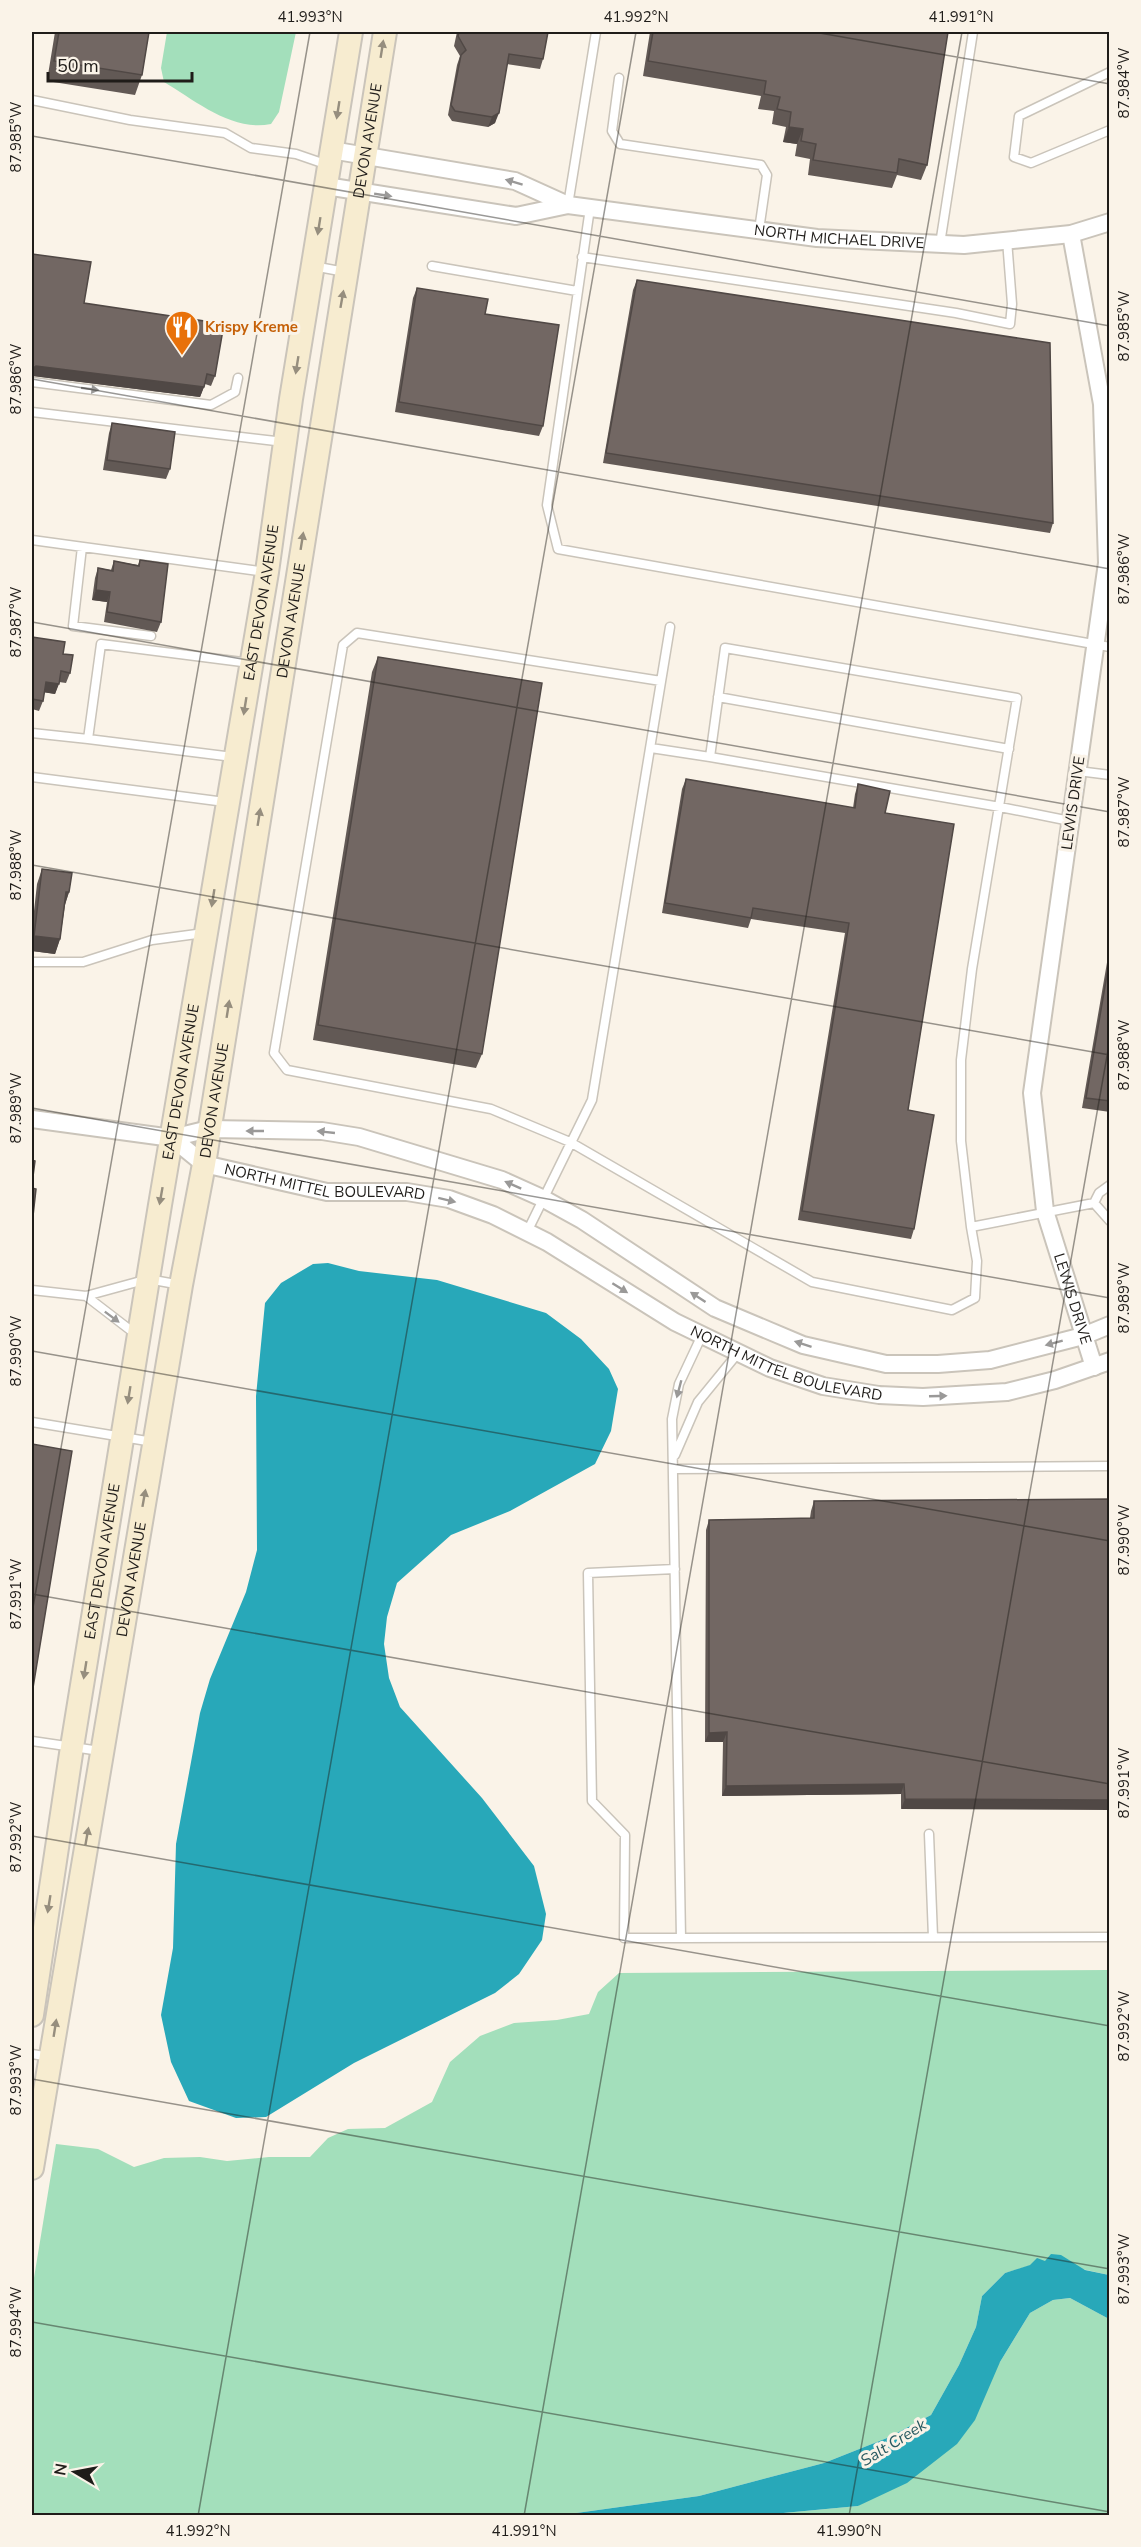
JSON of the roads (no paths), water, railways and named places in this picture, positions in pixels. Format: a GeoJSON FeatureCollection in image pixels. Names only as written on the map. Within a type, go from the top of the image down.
{"type":"FeatureCollection","features":[{"type":"Feature","properties":{"kind":"main road"},"geometry":{"type":"LineString","coordinates":[[329,167],[351,32]]}},
{"type":"Feature","properties":{"kind":"main road","name":"DEVON AVENUE"},"geometry":{"type":"LineString","coordinates":[[32,2168],[41,2056],[101,1752],[180,1285],[204,1164],[385,32]]}},
{"type":"Feature","properties":{"kind":"main road","name":"EAST DEVON AVENUE"},"geometry":{"type":"LineString","coordinates":[[32,2015],[72,1747],[148,1279],[267,573],[285,442],[329,167]]}},
{"type":"Feature","properties":{"kind":"street","name":"NORTH MICHAEL DRIVE"},"geometry":{"type":"LineString","coordinates":[[329,167],[366,156],[514,181],[568,205],[817,238],[964,245],[1071,234],[1110,222]]}},
{"type":"Feature","properties":{"kind":"street","name":"NORTH MICHAEL DRIVE"},"geometry":{"type":"LineString","coordinates":[[329,167],[360,191],[516,216],[568,205]]}},
{"type":"Feature","properties":{"kind":"street","name":"LEWIS DRIVE"},"geometry":{"type":"LineString","coordinates":[[1071,234],[1107,433],[1107,563],[1103,646],[1070,821],[1032,1093],[1045,1211],[1083,1336],[1102,1364]]}},
{"type":"Feature","properties":{"kind":"street"},"geometry":{"type":"LineString","coordinates":[[32,1119],[172,1138]]}},
{"type":"Feature","properties":{"kind":"street","name":"NORTH MITTEL BOULEVARD"},"geometry":{"type":"LineString","coordinates":[[172,1138],[209,1129],[322,1131],[359,1137],[502,1180],[582,1220],[715,1308],[803,1345],[886,1364],[938,1364],[990,1360],[1083,1336],[1110,1325]]}},
{"type":"Feature","properties":{"kind":"street","name":"NORTH MITTEL BOULEVARD"},"geometry":{"type":"LineString","coordinates":[[172,1138],[204,1164],[327,1192],[407,1192],[449,1199],[493,1215],[527,1232],[675,1322],[770,1368],[823,1386],[879,1395],[923,1397],[1007,1392],[1055,1380],[1102,1364]]}},
{"type":"Feature","properties":{"kind":"lane"},"geometry":{"type":"LineString","coordinates":[[568,205],[596,32]]}},
{"type":"Feature","properties":{"kind":"lane"},"geometry":{"type":"LineString","coordinates":[[940,244],[973,32]]}},
{"type":"Feature","properties":{"kind":"lane"},"geometry":{"type":"LineString","coordinates":[[1110,72],[1018,116],[1014,158],[1030,163],[1110,130]]}},
{"type":"Feature","properties":{"kind":"lane"},"geometry":{"type":"LineString","coordinates":[[619,78],[612,131],[620,144],[760,165],[767,175],[759,230]]}},
{"type":"Feature","properties":{"kind":"lane"},"geometry":{"type":"LineString","coordinates":[[32,100],[130,120],[225,133],[250,148],[296,154],[329,167]]}},
{"type":"Feature","properties":{"kind":"lane"},"geometry":{"type":"LineString","coordinates":[[590,208],[547,505],[558,549],[1103,646]]}},
{"type":"Feature","properties":{"kind":"lane"},"geometry":{"type":"LineString","coordinates":[[582,257],[956,313],[1010,324],[1012,304],[1006,240]]}},
{"type":"Feature","properties":{"kind":"lane"},"geometry":{"type":"LineString","coordinates":[[313,266],[346,272]]}},
{"type":"Feature","properties":{"kind":"lane"},"geometry":{"type":"LineString","coordinates":[[432,266],[577,291]]}},
{"type":"Feature","properties":{"kind":"lane"},"geometry":{"type":"LineString","coordinates":[[32,382],[211,405],[235,392],[238,378]]}},
{"type":"Feature","properties":{"kind":"lane"},"geometry":{"type":"LineString","coordinates":[[32,412],[285,442]]}},
{"type":"Feature","properties":{"kind":"lane"},"geometry":{"type":"LineString","coordinates":[[32,540],[267,573]]}},
{"type":"Feature","properties":{"kind":"lane"},"geometry":{"type":"LineString","coordinates":[[82,547],[73,626],[151,636]]}},
{"type":"Feature","properties":{"kind":"lane"},"geometry":{"type":"LineString","coordinates":[[527,1232],[592,1100],[670,627]]}},
{"type":"Feature","properties":{"kind":"lane"},"geometry":{"type":"LineString","coordinates":[[662,681],[357,633],[343,645],[274,1053],[287,1070],[491,1109],[570,1142],[812,1282],[952,1310],[975,1298],[977,1261],[961,1142],[961,1060],[972,969],[1017,698],[725,648],[710,758]]}},
{"type":"Feature","properties":{"kind":"lane"},"geometry":{"type":"LineString","coordinates":[[88,739],[101,645],[252,663]]}},
{"type":"Feature","properties":{"kind":"lane"},"geometry":{"type":"LineString","coordinates":[[718,697],[1009,749]]}},
{"type":"Feature","properties":{"kind":"lane"},"geometry":{"type":"LineString","coordinates":[[32,733],[236,758]]}},
{"type":"Feature","properties":{"kind":"lane"},"geometry":{"type":"LineString","coordinates":[[651,748],[1070,821]]}},
{"type":"Feature","properties":{"kind":"lane"},"geometry":{"type":"LineString","coordinates":[[1078,771],[1110,775]]}},
{"type":"Feature","properties":{"kind":"lane"},"geometry":{"type":"LineString","coordinates":[[32,777],[229,803]]}},
{"type":"Feature","properties":{"kind":"lane"},"geometry":{"type":"LineString","coordinates":[[32,962],[83,962],[152,940],[207,933]]}},
{"type":"Feature","properties":{"kind":"lane"},"geometry":{"type":"LineString","coordinates":[[1094,1203],[1099,1193],[1110,1185]]}},
{"type":"Feature","properties":{"kind":"lane"},"geometry":{"type":"LineString","coordinates":[[971,1227],[1094,1203]]}},
{"type":"Feature","properties":{"kind":"lane"},"geometry":{"type":"LineString","coordinates":[[1094,1203],[1110,1221]]}},
{"type":"Feature","properties":{"kind":"lane"},"geometry":{"type":"LineString","coordinates":[[32,1290],[86,1296],[148,1279],[180,1285]]}},
{"type":"Feature","properties":{"kind":"lane"},"geometry":{"type":"LineString","coordinates":[[86,1296],[140,1337]]}},
{"type":"Feature","properties":{"kind":"lane"},"geometry":{"type":"LineString","coordinates":[[681,1938],[672,1419],[679,1384],[702,1335]]}},
{"type":"Feature","properties":{"kind":"lane"},"geometry":{"type":"LineString","coordinates":[[673,1458],[698,1402],[738,1353]]}},
{"type":"Feature","properties":{"kind":"lane"},"geometry":{"type":"LineString","coordinates":[[32,1422],[154,1442]]}},
{"type":"Feature","properties":{"kind":"lane"},"geometry":{"type":"LineString","coordinates":[[674,1469],[1110,1466]]}},
{"type":"Feature","properties":{"kind":"lane"},"geometry":{"type":"LineString","coordinates":[[675,1569],[588,1573],[592,1801],[625,1835],[624,1938],[1110,1937]]}},
{"type":"Feature","properties":{"kind":"lane"},"geometry":{"type":"LineString","coordinates":[[32,1741],[101,1752]]}},
{"type":"Feature","properties":{"kind":"lane"},"geometry":{"type":"LineString","coordinates":[[929,1834],[933,1937]]}},
{"type":"Feature","properties":{"kind":"water"},"geometry":{"type":"Polygon","coordinates":[[[328,1263],[359,1271],[437,1280],[546,1313],[581,1339],[609,1369],[618,1389],[611,1431],[595,1464],[510,1511],[451,1535],[397,1583],[387,1617],[384,1644],[389,1678],[400,1707],[482,1798],[534,1866],[546,1914],[542,1940],[519,1974],[495,1993],[354,2063],[266,2117],[236,2118],[189,2101],[171,2062],[161,2015],[173,1948],[176,1844],[200,1713],[210,1679],[246,1592],[257,1550],[256,1396],[265,1303],[281,1283],[313,1264],[328,1263]]]}},
{"type":"Feature","properties":{"kind":"water","name":"Salt Creek"},"geometry":{"type":"Polygon","coordinates":[[[1051,2254],[1061,2255],[1085,2270],[1109,2275],[1109,2319],[1070,2298],[1053,2300],[1030,2313],[1000,2362],[975,2420],[957,2444],[907,2483],[858,2506],[751,2516],[562,2515],[699,2496],[824,2463],[887,2438],[931,2415],[959,2365],[976,2327],[982,2296],[1005,2273],[1030,2265],[1037,2258],[1045,2261],[1051,2254]]]}},
{"type":"Feature","properties":{"kind":"place","name":"Krispy Kreme"},"geometry":{"type":"Point","coordinates":[182,356]}}]}
